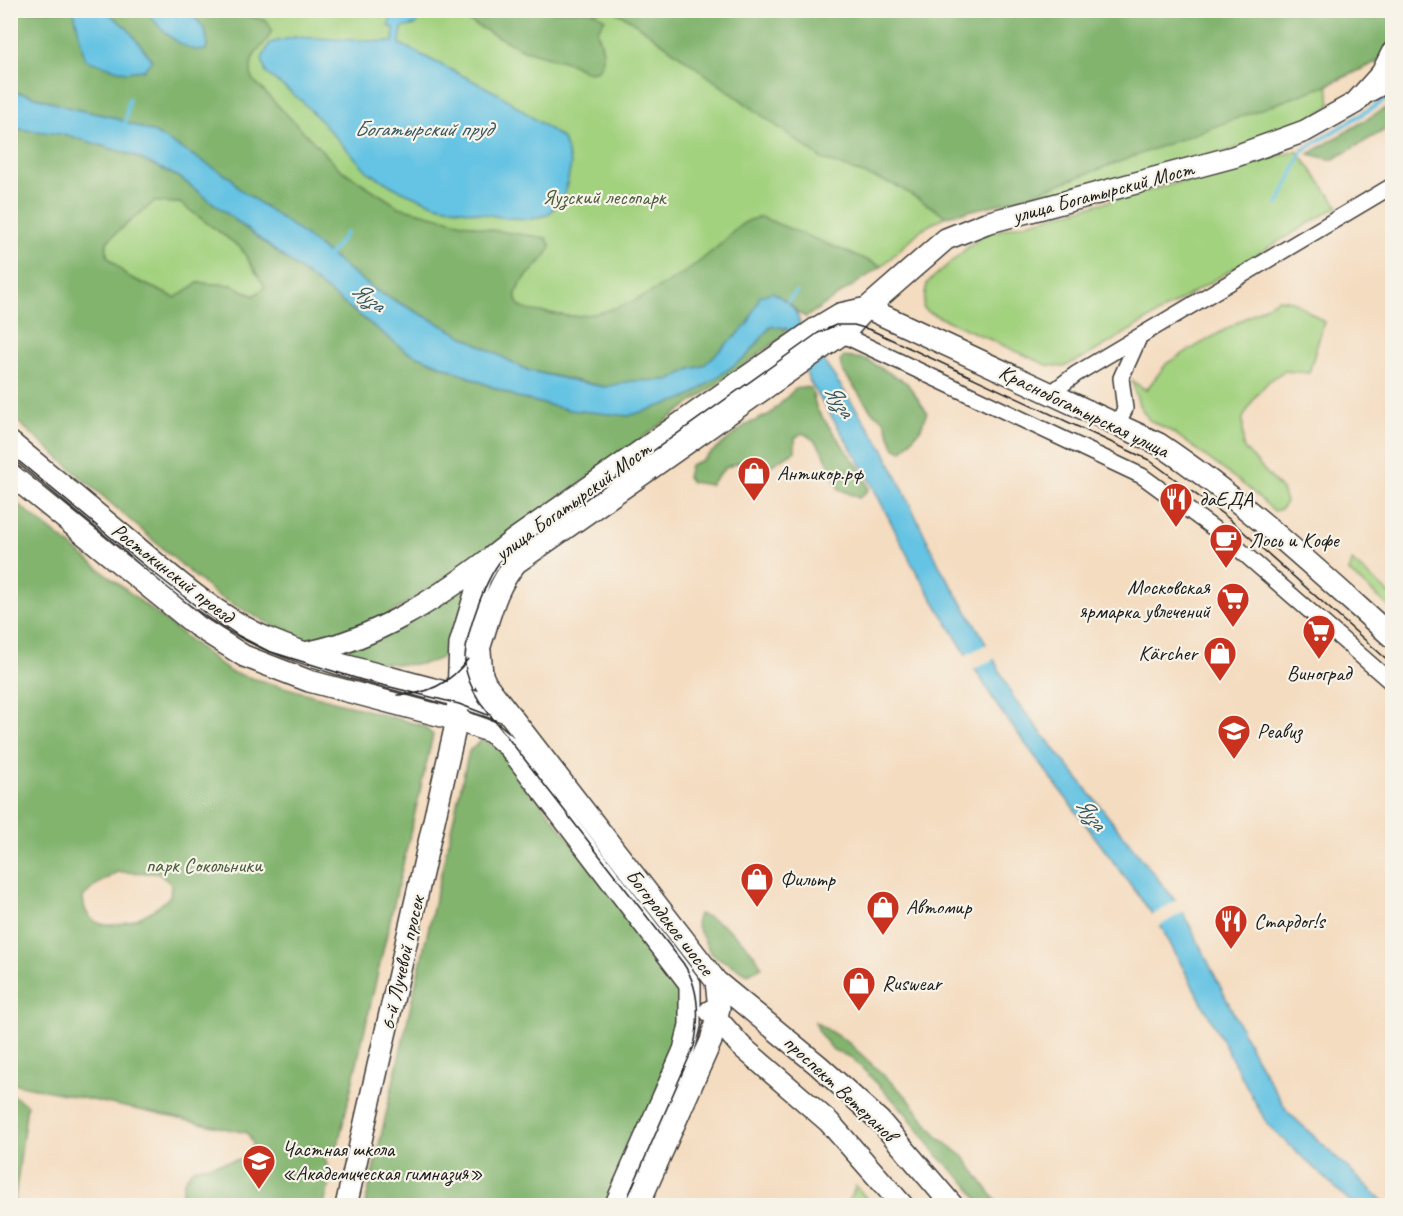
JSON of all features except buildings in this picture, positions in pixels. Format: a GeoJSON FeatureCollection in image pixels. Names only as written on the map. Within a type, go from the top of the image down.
{"type":"FeatureCollection","features":[{"type":"Feature","properties":{"kind":"main road","name":"улица Богатырский Мост"},"geometry":{"type":"LineString","coordinates":[[460,695],[460,644],[480,578],[493,556],[828,332],[840,314],[867,308],[946,239],[964,231],[1233,157],[1305,131],[1355,103],[1382,74],[1392,53]]}},
{"type":"Feature","properties":{"kind":"main road","name":"Краснобогатырская улица"},"geometry":{"type":"LineString","coordinates":[[867,308],[1159,444],[1197,469],[1392,637]]}},
{"type":"Feature","properties":{"kind":"main road","name":"улица Богатырский Мост"},"geometry":{"type":"LineString","coordinates":[[460,695],[480,647],[494,599],[516,563],[763,377]]}},
{"type":"Feature","properties":{"kind":"main road","name":"Ростокинский проезд"},"geometry":{"type":"LineString","coordinates":[[10,442],[210,605],[245,628],[306,652],[460,695]]}},
{"type":"Feature","properties":{"kind":"main road","name":"Ростокинский проезд"},"geometry":{"type":"LineString","coordinates":[[10,474],[197,626],[244,656],[309,681],[457,720]]}},
{"type":"Feature","properties":{"kind":"main road"},"geometry":{"type":"LineString","coordinates":[[306,652],[332,647],[371,632],[414,610],[493,556]]}},
{"type":"Feature","properties":{"kind":"main road","name":"Богородское шоссе"},"geometry":{"type":"LineString","coordinates":[[480,647],[482,675],[507,712],[716,981],[718,1020],[704,1059],[638,1206]]}},
{"type":"Feature","properties":{"kind":"main road"},"geometry":{"type":"LineString","coordinates":[[460,695],[507,712]]}},
{"type":"Feature","properties":{"kind":"main road","name":"6-й Лучевой просек"},"geometry":{"type":"LineString","coordinates":[[346,1206],[457,720],[460,695]]}},
{"type":"Feature","properties":{"kind":"main road","name":"Богородское шоссе"},"geometry":{"type":"LineString","coordinates":[[457,720],[491,732],[509,747],[690,984],[690,1025],[684,1050],[615,1206]]}},
{"type":"Feature","properties":{"kind":"main road","name":"проспект Ветеранов"},"geometry":{"type":"LineString","coordinates":[[716,981],[818,1065],[880,1121],[953,1206]]}},
{"type":"Feature","properties":{"kind":"main road","name":"проспект Ветеранов"},"geometry":{"type":"LineString","coordinates":[[690,984],[741,1046],[829,1122],[903,1206]]}},
{"type":"Feature","properties":{"kind":"street"},"geometry":{"type":"LineString","coordinates":[[1355,103],[1392,81]]}},
{"type":"Feature","properties":{"kind":"street"},"geometry":{"type":"LineString","coordinates":[[1050,394],[1076,374],[1392,186]]}},
{"type":"Feature","properties":{"kind":"street"},"geometry":{"type":"LineString","coordinates":[[828,332],[1142,476],[1217,530],[1392,683]]}},
{"type":"Feature","properties":{"kind":"street"},"geometry":{"type":"LineString","coordinates":[[1117,424],[1125,409],[1121,378],[1140,338]]}},
{"type":"Feature","properties":{"kind":"green space"},"geometry":{"type":"Polygon","coordinates":[[[1392,10],[1392,34],[1387,57],[1327,85],[1016,200],[946,216],[897,186],[822,159],[632,21],[614,11],[1392,10]]]}},
{"type":"Feature","properties":{"kind":"green space"},"geometry":{"type":"Polygon","coordinates":[[[10,11],[74,11],[128,29],[106,11],[149,11],[151,17],[206,50],[205,32],[187,11],[231,11],[267,21],[272,30],[254,56],[251,69],[252,79],[340,169],[399,207],[491,230],[546,238],[551,246],[548,253],[520,285],[517,292],[517,302],[526,309],[569,316],[588,315],[628,303],[686,271],[741,225],[761,217],[882,266],[806,317],[798,313],[788,301],[761,296],[748,324],[730,343],[703,366],[669,380],[631,381],[605,387],[527,370],[375,290],[295,228],[238,188],[231,178],[212,167],[112,117],[70,108],[27,94],[11,92],[10,11]]]}},
{"type":"Feature","properties":{"kind":"green space","name":"Яузский лесопарк"},"geometry":{"type":"Polygon","coordinates":[[[11,11],[1392,11],[1392,55],[1328,85],[1330,105],[1301,127],[1225,152],[1016,207],[1015,200],[946,216],[922,229],[882,266],[806,317],[798,313],[788,301],[669,380],[27,94],[11,92],[11,11]]]}},
{"type":"Feature","properties":{"kind":"green space"},"geometry":{"type":"Polygon","coordinates":[[[449,11],[592,11],[605,19],[597,31],[603,52],[602,62],[597,71],[586,72],[573,64],[521,49],[449,11]]]}},
{"type":"Feature","properties":{"kind":"green space"},"geometry":{"type":"Polygon","coordinates":[[[1392,104],[1392,126],[1332,160],[1309,154],[1392,104]]]}},
{"type":"Feature","properties":{"kind":"green space"},"geometry":{"type":"Polygon","coordinates":[[[10,128],[26,128],[67,135],[132,155],[179,177],[406,351],[519,398],[570,410],[689,397],[747,356],[771,326],[786,328],[781,338],[473,560],[387,616],[319,644],[298,639],[216,595],[11,416],[10,128]],[[154,202],[109,239],[107,256],[127,276],[175,298],[198,283],[232,285],[254,296],[265,287],[241,248],[180,203],[154,202]]]}},
{"type":"Feature","properties":{"kind":"green space"},"geometry":{"type":"Polygon","coordinates":[[[1297,151],[1338,206],[1087,356],[1063,367],[1047,365],[928,312],[923,307],[927,283],[982,235],[1297,151]]]}},
{"type":"Feature","properties":{"kind":"green space"},"geometry":{"type":"Polygon","coordinates":[[[154,202],[180,203],[241,248],[265,287],[254,296],[232,285],[198,283],[176,298],[127,276],[107,256],[107,242],[154,202]]]}},
{"type":"Feature","properties":{"kind":"green space"},"geometry":{"type":"Polygon","coordinates":[[[1278,299],[1293,301],[1324,322],[1309,373],[1284,371],[1268,382],[1255,397],[1243,418],[1243,447],[1282,490],[1286,502],[1281,509],[1274,511],[1248,488],[1174,433],[1149,420],[1139,405],[1132,381],[1146,390],[1167,363],[1278,299]]]}},
{"type":"Feature","properties":{"kind":"green space"},"geometry":{"type":"Polygon","coordinates":[[[844,357],[865,359],[907,383],[927,412],[921,428],[902,451],[894,447],[884,420],[872,412],[842,370],[840,361],[844,357]]]}},
{"type":"Feature","properties":{"kind":"green space"},"geometry":{"type":"Polygon","coordinates":[[[811,388],[817,410],[862,472],[869,489],[859,498],[839,489],[821,449],[816,442],[802,433],[795,438],[795,451],[760,472],[748,459],[725,468],[710,485],[691,482],[687,477],[690,465],[702,460],[746,425],[770,414],[795,389],[811,388]]]}},
{"type":"Feature","properties":{"kind":"green space","name":"парк Сокольники"},"geometry":{"type":"Polygon","coordinates":[[[10,498],[230,672],[423,726],[433,735],[338,1145],[325,1158],[331,1178],[324,1205],[180,1205],[184,1181],[193,1168],[247,1158],[253,1144],[247,1133],[11,1083],[10,498]],[[117,872],[96,885],[83,897],[86,912],[95,921],[106,925],[134,920],[148,913],[170,896],[171,884],[158,873],[117,872]]]}},
{"type":"Feature","properties":{"kind":"green space"},"geometry":{"type":"Polygon","coordinates":[[[1352,561],[1392,596],[1392,609],[1349,572],[1352,561]]]}},
{"type":"Feature","properties":{"kind":"green space"},"geometry":{"type":"Polygon","coordinates":[[[469,585],[453,641],[442,657],[430,662],[398,664],[365,660],[340,652],[469,585]]]}},
{"type":"Feature","properties":{"kind":"green space"},"geometry":{"type":"Polygon","coordinates":[[[483,739],[503,753],[669,969],[682,991],[679,1041],[608,1205],[365,1206],[469,751],[483,739]]]}},
{"type":"Feature","properties":{"kind":"green space"},"geometry":{"type":"Polygon","coordinates":[[[699,914],[717,922],[735,935],[751,951],[762,967],[748,974],[711,954],[696,924],[699,914]]]}},
{"type":"Feature","properties":{"kind":"green space"},"geometry":{"type":"Polygon","coordinates":[[[815,1022],[849,1043],[906,1096],[938,1137],[964,1157],[999,1205],[981,1205],[968,1185],[938,1156],[905,1112],[852,1058],[833,1050],[820,1034],[815,1022]]]}},
{"type":"Feature","properties":{"kind":"green space"},"geometry":{"type":"Polygon","coordinates":[[[11,1094],[27,1105],[14,1206],[10,1205],[11,1094]]]}},
{"type":"Feature","properties":{"kind":"green space"},"geometry":{"type":"Polygon","coordinates":[[[856,1186],[872,1205],[847,1205],[856,1186]]]}},
{"type":"Feature","properties":{"kind":"water","name":"Богатырский пруд"},"geometry":{"type":"Polygon","coordinates":[[[394,10],[426,11],[415,25],[402,28],[400,44],[499,94],[563,139],[571,164],[565,194],[549,214],[532,219],[505,218],[436,205],[395,188],[368,172],[303,102],[266,73],[262,59],[270,43],[295,37],[393,42],[394,28],[388,26],[394,10]]]}},
{"type":"Feature","properties":{"kind":"water"},"geometry":{"type":"Polygon","coordinates":[[[74,11],[106,11],[128,29],[152,60],[144,70],[125,72],[85,60],[74,11]]]}},
{"type":"Feature","properties":{"kind":"water"},"geometry":{"type":"Polygon","coordinates":[[[149,11],[187,11],[205,32],[206,50],[190,48],[172,38],[152,18],[149,11]]]}},
{"type":"Feature","properties":{"kind":"water","name":"Яуза"},"geometry":{"type":"Polygon","coordinates":[[[10,92],[27,94],[70,108],[112,117],[155,133],[231,178],[238,188],[295,228],[375,290],[527,370],[605,387],[631,381],[669,380],[703,366],[748,324],[760,296],[772,292],[787,302],[797,314],[800,326],[884,450],[940,567],[981,634],[1013,697],[1181,908],[1256,1058],[1287,1111],[1387,1205],[1354,1205],[1267,1124],[1159,923],[998,707],[914,568],[864,469],[810,382],[786,328],[771,326],[747,356],[689,397],[629,416],[570,410],[519,398],[406,351],[179,177],[132,155],[67,135],[11,128],[10,92]]]}},
{"type":"Feature","properties":{"kind":"pier"},"geometry":{"type":"Polygon","coordinates":[[[989,643],[996,658],[972,670],[964,656],[989,643]]]}},
{"type":"Feature","properties":{"kind":"pier"},"geometry":{"type":"Polygon","coordinates":[[[1178,899],[1186,910],[1158,927],[1151,916],[1178,899]]]}},
{"type":"Feature","properties":{"kind":"waterway"},"geometry":{"type":"LineString","coordinates":[[1278,205],[1303,150],[1392,96]]}},
{"type":"Feature","properties":{"kind":"waterway"},"geometry":{"type":"LineString","coordinates":[[125,125],[129,99]]}},
{"type":"Feature","properties":{"kind":"waterway"},"geometry":{"type":"LineString","coordinates":[[327,259],[346,233]]}},
{"type":"Feature","properties":{"kind":"waterway"},"geometry":{"type":"LineString","coordinates":[[788,301],[796,292]]}},
{"type":"Feature","properties":{"kind":"tram line"},"geometry":{"type":"LineString","coordinates":[[624,1206],[694,1046],[698,1014],[693,982],[683,963],[480,702],[470,684],[465,663],[468,639],[483,594],[495,568],[502,559],[818,333],[836,325],[854,325],[871,330],[1149,460],[1228,518],[1392,664]]}},
{"type":"Feature","properties":{"kind":"tram line"},"geometry":{"type":"LineString","coordinates":[[10,454],[149,569],[205,613],[239,636],[268,651],[362,680],[459,704],[488,715]]}},
{"type":"Feature","properties":{"kind":"tram line"},"geometry":{"type":"LineString","coordinates":[[397,695],[418,693],[437,686],[454,675],[468,659]]}},
{"type":"Feature","properties":{"kind":"place","name":"Антикор.рф"},"geometry":{"type":"Point","coordinates":[754,502]}},
{"type":"Feature","properties":{"kind":"place","name":"даЕДА"},"geometry":{"type":"Point","coordinates":[1176,528]}},
{"type":"Feature","properties":{"kind":"place","name":"Лось и Кофе"},"geometry":{"type":"Point","coordinates":[1226,569]}},
{"type":"Feature","properties":{"kind":"place","name":"Московская ярмарка увлечений"},"geometry":{"type":"Point","coordinates":[1233,628]}},
{"type":"Feature","properties":{"kind":"place","name":"Виноград"},"geometry":{"type":"Point","coordinates":[1319,660]}},
{"type":"Feature","properties":{"kind":"place","name":"Kärcher"},"geometry":{"type":"Point","coordinates":[1220,682]}},
{"type":"Feature","properties":{"kind":"place","name":"Реавиз"},"geometry":{"type":"Point","coordinates":[1234,760]}},
{"type":"Feature","properties":{"kind":"place","name":"Фильтр"},"geometry":{"type":"Point","coordinates":[757,908]}},
{"type":"Feature","properties":{"kind":"place","name":"Автомир"},"geometry":{"type":"Point","coordinates":[883,936]}},
{"type":"Feature","properties":{"kind":"place","name":"Стардог!s"},"geometry":{"type":"Point","coordinates":[1231,950]}},
{"type":"Feature","properties":{"kind":"place","name":"Ruswear"},"geometry":{"type":"Point","coordinates":[859,1012]}},
{"type":"Feature","properties":{"kind":"place","name":"Частная школа «Академическая гимназия»"},"geometry":{"type":"Point","coordinates":[259,1190]}}]}
